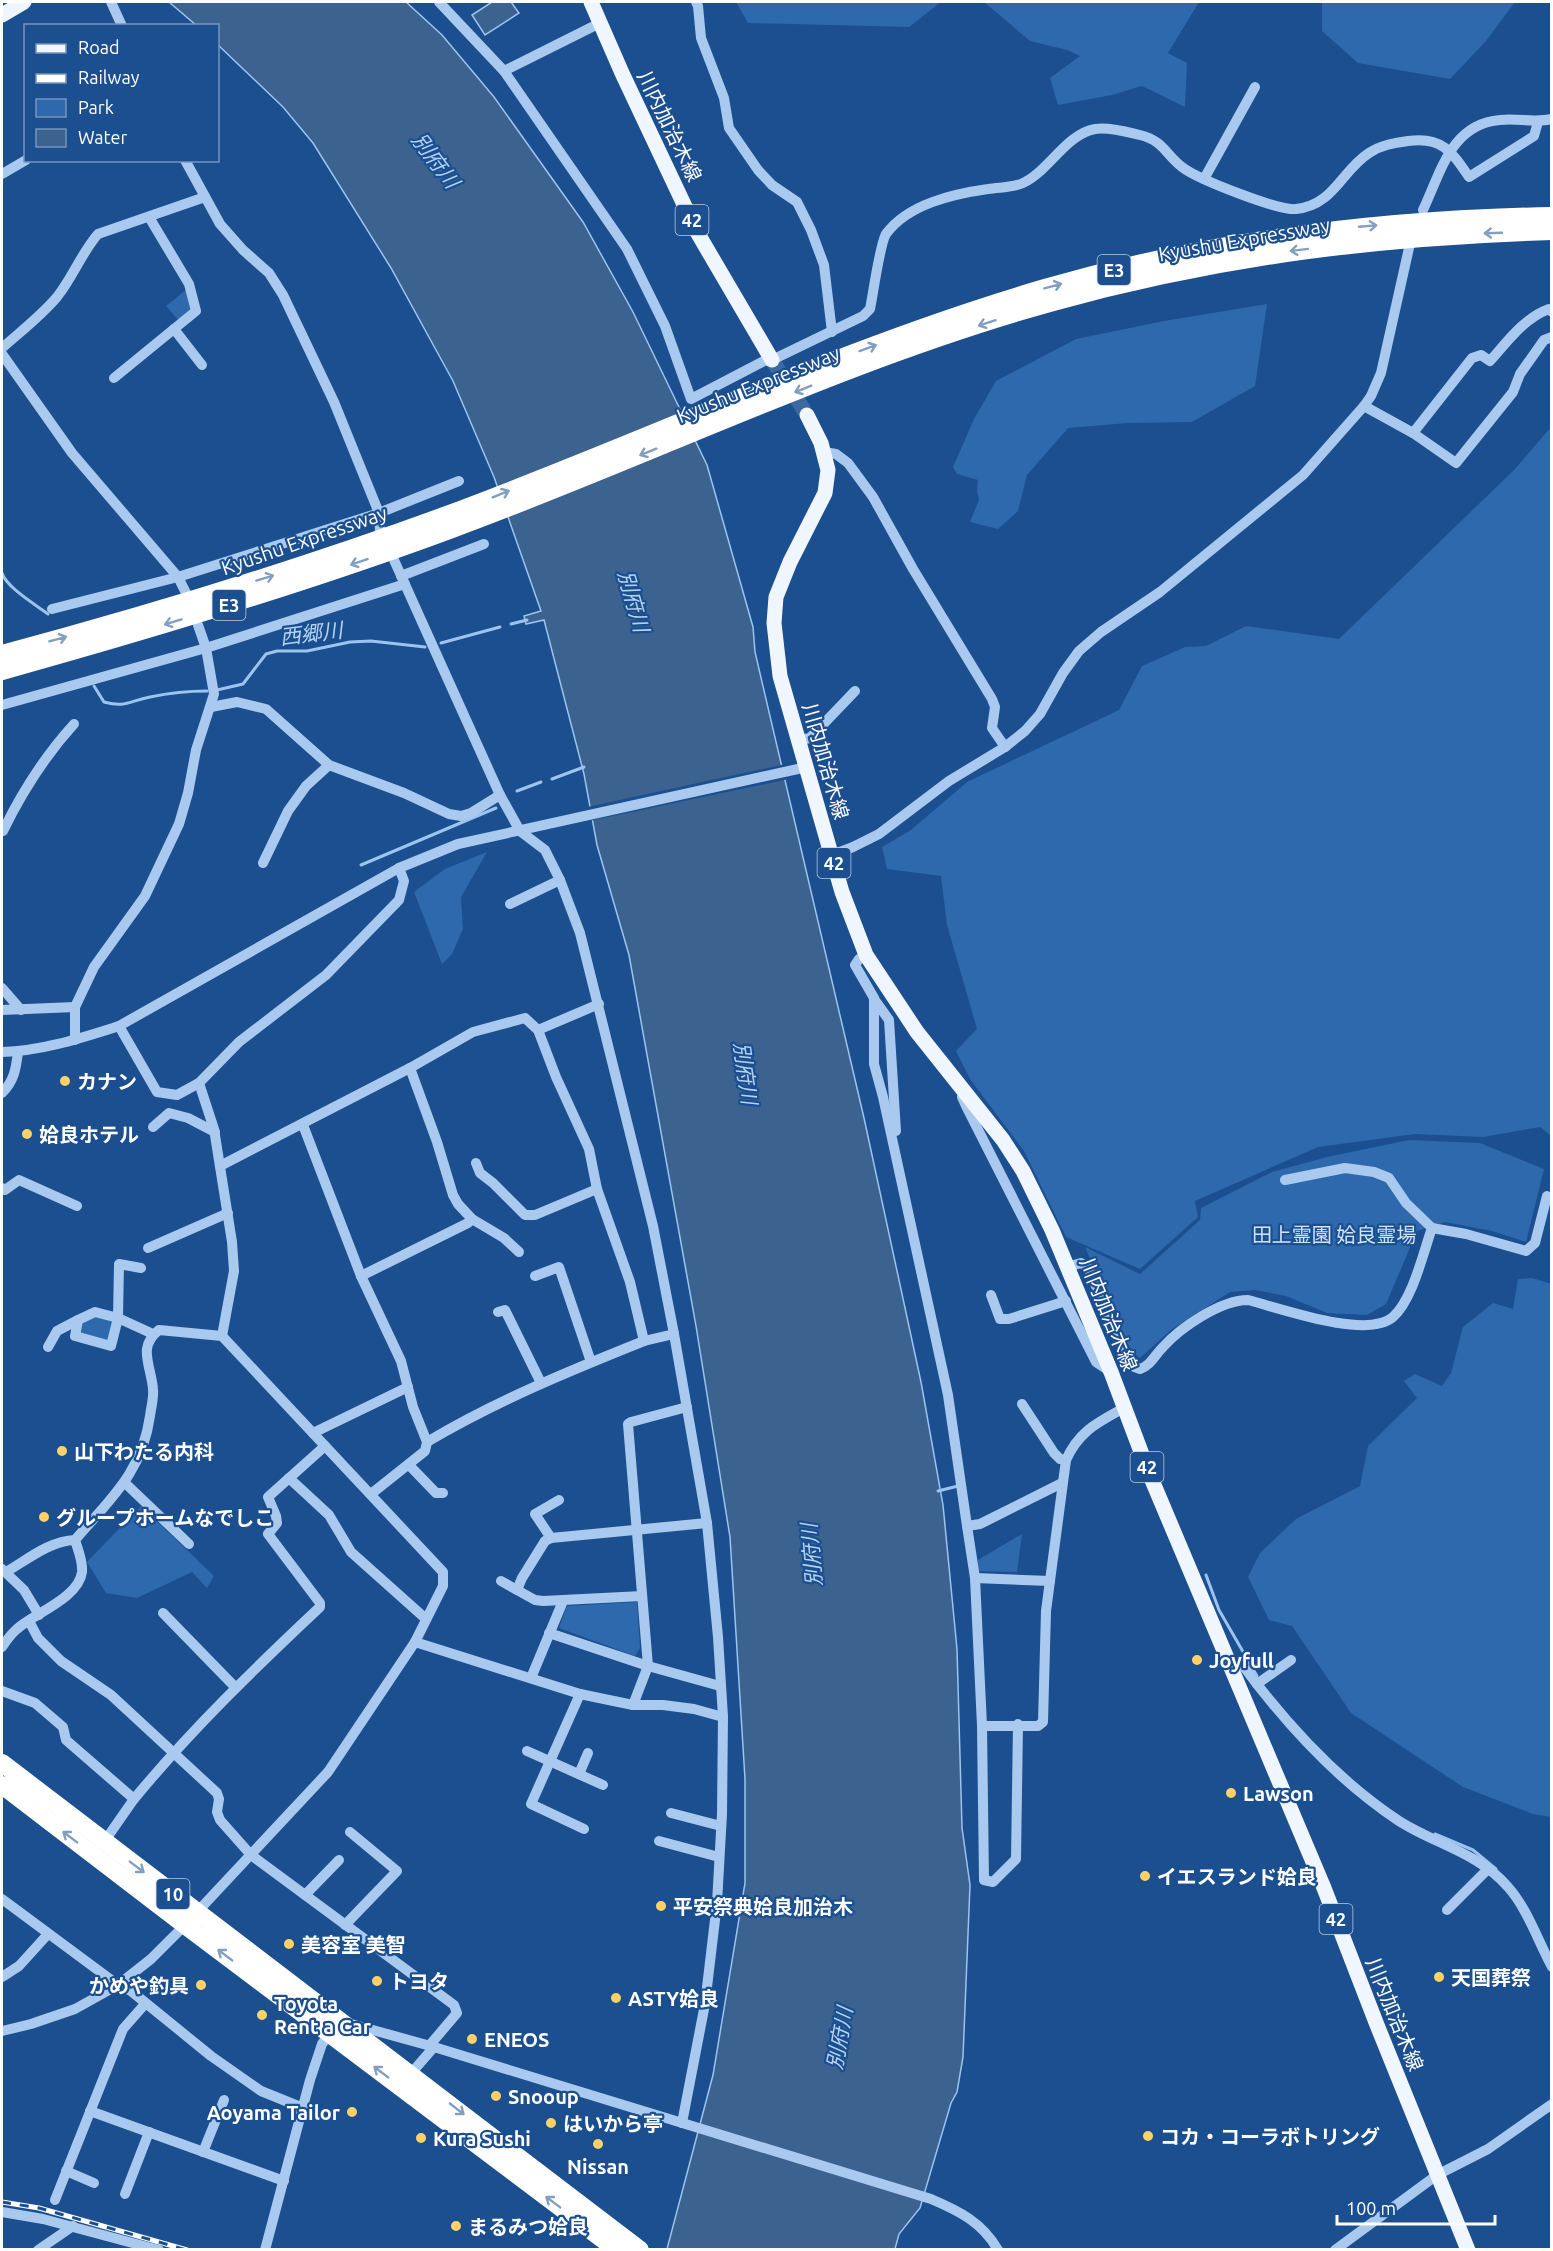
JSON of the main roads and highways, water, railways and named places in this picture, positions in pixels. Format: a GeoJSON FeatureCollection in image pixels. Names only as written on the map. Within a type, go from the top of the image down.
{"type":"FeatureCollection","features":[{"type":"Feature","properties":{"kind":"highway","name":"Kyushu Expressway"},"geometry":{"type":"LineString","coordinates":[[700,423],[796,375],[924,328],[1045,288],[1140,264],[1272,238],[1358,227],[1446,220],[1551,216]]}},
{"type":"Feature","properties":{"kind":"highway","name":"Kyushu Expressway"},"geometry":{"type":"LineString","coordinates":[[2,670],[134,634],[281,589],[700,423],[929,341],[1050,303],[1144,279],[1284,252],[1447,235],[1551,231]]}},
{"type":"Feature","properties":{"kind":"highway","name":"Kyushu Expressway"},"geometry":{"type":"LineString","coordinates":[[2,654],[130,620],[450,522]]}},
{"type":"Feature","properties":{"kind":"highway","name":"10"},"geometry":{"type":"LineString","coordinates":[[2,1763],[104,1842],[191,1919]]}},
{"type":"Feature","properties":{"kind":"highway","name":"10"},"geometry":{"type":"LineString","coordinates":[[2,1785],[191,1919],[405,2080],[640,2250]]}},
{"type":"Feature","properties":{"kind":"highway","name":"10"},"geometry":{"type":"LineString","coordinates":[[405,2080],[617,2250]]}},
{"type":"Feature","properties":{"kind":"main road"},"geometry":{"type":"LineString","coordinates":[[2,15],[24,2]]}},
{"type":"Feature","properties":{"kind":"main road","name":"川内加治木線"},"geometry":{"type":"LineString","coordinates":[[591,2],[698,232],[772,360]]}},
{"type":"Feature","properties":{"kind":"main road","name":"川内加治木線"},"geometry":{"type":"LineString","coordinates":[[807,415],[824,452],[828,470],[825,493],[790,562],[776,597],[774,623],[780,676],[799,740],[801,769],[832,855],[842,892],[866,955],[917,1032],[965,1090],[1023,1171],[1052,1230],[1229,1665],[1324,1888],[1367,2001],[1468,2250]]}},
{"type":"Feature","properties":{"kind":"water","name":"別府川"},"geometry":{"type":"Polygon","coordinates":[[[169,2],[406,2],[442,35],[494,97],[583,222],[633,312],[707,465],[753,627],[755,652],[864,1118],[921,1382],[943,1505],[957,1649],[962,1828],[970,1885],[963,2057],[957,2092],[951,2103],[920,2208],[899,2234],[895,2249],[667,2249],[713,2075],[745,1883],[745,1779],[730,1537],[696,1326],[629,955],[597,845],[584,774],[544,620],[526,624],[524,616],[541,611],[494,477],[453,381],[391,268],[313,143],[283,107],[219,46],[219,24],[195,24],[169,2]]]}},
{"type":"Feature","properties":{"kind":"water"},"geometry":{"type":"Polygon","coordinates":[[[492,2],[511,2],[519,13],[485,35],[472,15],[492,2]]]}},
{"type":"Feature","properties":{"kind":"waterway"},"geometry":{"type":"LineString","coordinates":[[2,573],[15,590],[48,614]]}},
{"type":"Feature","properties":{"kind":"waterway"},"geometry":{"type":"LineString","coordinates":[[511,624],[527,620]]}},
{"type":"Feature","properties":{"kind":"waterway","name":"西郷川"},"geometry":{"type":"LineString","coordinates":[[441,643],[500,627]]}},
{"type":"Feature","properties":{"kind":"waterway","name":"西郷川"},"geometry":{"type":"LineString","coordinates":[[217,690],[243,684],[266,654],[277,651],[307,651],[350,642],[371,641],[425,647]]}},
{"type":"Feature","properties":{"kind":"waterway","name":"西郷川"},"geometry":{"type":"LineString","coordinates":[[94,686],[104,702],[118,704],[164,694],[207,691]]}},
{"type":"Feature","properties":{"kind":"waterway"},"geometry":{"type":"LineString","coordinates":[[552,779],[584,767]]}},
{"type":"Feature","properties":{"kind":"waterway"},"geometry":{"type":"LineString","coordinates":[[517,791],[541,782]]}},
{"type":"Feature","properties":{"kind":"waterway"},"geometry":{"type":"LineString","coordinates":[[361,865],[496,808]]}},
{"type":"Feature","properties":{"kind":"waterway"},"geometry":{"type":"LineString","coordinates":[[938,1491],[958,1486]]}},
{"type":"Feature","properties":{"kind":"waterway"},"geometry":{"type":"LineString","coordinates":[[1206,1575],[1219,1610],[1257,1676]]}},
{"type":"Feature","properties":{"kind":"waterway"},"geometry":{"type":"LineString","coordinates":[[1435,1834],[1473,1850],[1496,1869]]}},
{"type":"Feature","properties":{"kind":"tunnel"},"geometry":{"type":"LineString","coordinates":[[772,360],[807,415]]}},
{"type":"Feature","properties":{"kind":"railway"},"geometry":{"type":"LineString","coordinates":[[2,2202],[39,2208],[187,2250]]}},
{"type":"Feature","properties":{"kind":"place","name":"カナン"},"geometry":{"type":"Point","coordinates":[65,1081]}},
{"type":"Feature","properties":{"kind":"place","name":"姶良ホテル"},"geometry":{"type":"Point","coordinates":[27,1134]}},
{"type":"Feature","properties":{"kind":"place","name":"山下わたる内科"},"geometry":{"type":"Point","coordinates":[62,1451]}},
{"type":"Feature","properties":{"kind":"place","name":"グループホームなでしこ"},"geometry":{"type":"Point","coordinates":[44,1517]}},
{"type":"Feature","properties":{"kind":"place","name":"Joyfull"},"geometry":{"type":"Point","coordinates":[1197,1660]}},
{"type":"Feature","properties":{"kind":"place","name":"Lawson"},"geometry":{"type":"Point","coordinates":[1231,1793]}},
{"type":"Feature","properties":{"kind":"place","name":"イエスランド姶良"},"geometry":{"type":"Point","coordinates":[1145,1876]}},
{"type":"Feature","properties":{"kind":"place","name":"平安祭典姶良加治木"},"geometry":{"type":"Point","coordinates":[661,1906]}},
{"type":"Feature","properties":{"kind":"place","name":"美容室 美智"},"geometry":{"type":"Point","coordinates":[289,1944]}},
{"type":"Feature","properties":{"kind":"place","name":"天国葬祭"},"geometry":{"type":"Point","coordinates":[1439,1977]}},
{"type":"Feature","properties":{"kind":"place","name":"トヨタ"},"geometry":{"type":"Point","coordinates":[377,1981]}},
{"type":"Feature","properties":{"kind":"place","name":"かめや釣具"},"geometry":{"type":"Point","coordinates":[201,1985]}},
{"type":"Feature","properties":{"kind":"place","name":"ASTY姶良"},"geometry":{"type":"Point","coordinates":[616,1998]}},
{"type":"Feature","properties":{"kind":"place","name":"Toyota Rent a Car"},"geometry":{"type":"Point","coordinates":[262,2015]}},
{"type":"Feature","properties":{"kind":"place","name":"ENEOS"},"geometry":{"type":"Point","coordinates":[472,2039]}},
{"type":"Feature","properties":{"kind":"place","name":"Snooup"},"geometry":{"type":"Point","coordinates":[496,2096]}},
{"type":"Feature","properties":{"kind":"place","name":"Aoyama Tailor"},"geometry":{"type":"Point","coordinates":[352,2112]}},
{"type":"Feature","properties":{"kind":"place","name":"はいから亭"},"geometry":{"type":"Point","coordinates":[551,2123]}},
{"type":"Feature","properties":{"kind":"place","name":"コカ・コーラボトリング"},"geometry":{"type":"Point","coordinates":[1148,2136]}},
{"type":"Feature","properties":{"kind":"place","name":"Kura Sushi"},"geometry":{"type":"Point","coordinates":[421,2138]}},
{"type":"Feature","properties":{"kind":"place","name":"Nissan"},"geometry":{"type":"Point","coordinates":[598,2144]}},
{"type":"Feature","properties":{"kind":"place","name":"まるみつ姶良"},"geometry":{"type":"Point","coordinates":[456,2226]}},
{"type":"Feature","properties":{"kind":"park label","name":"田上霊園 姶良霊場"},"geometry":{"type":"Point","coordinates":[1334,1234]}}]}
